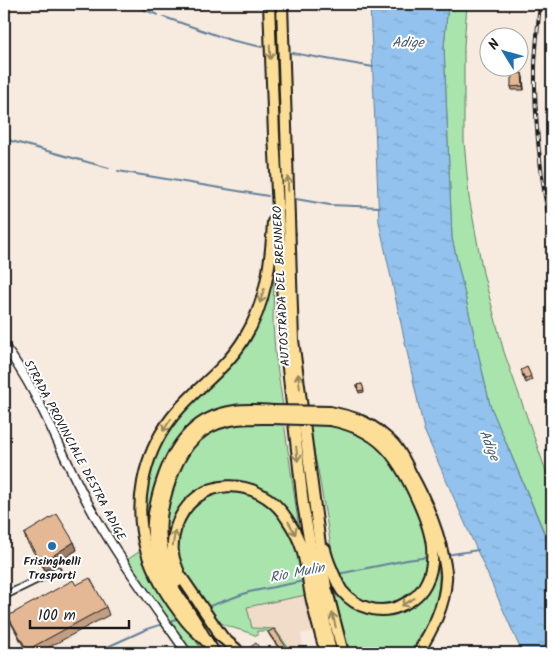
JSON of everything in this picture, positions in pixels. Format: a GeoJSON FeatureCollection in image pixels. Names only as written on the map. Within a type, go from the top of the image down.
{"type":"FeatureCollection","features":[{"type":"Feature","properties":{"kind":"highway","name":"AUTOSTRADA DEL BRENNERO"},"geometry":{"type":"LineString","coordinates":[[268,4],[285,342],[303,504],[318,569]]}},
{"type":"Feature","properties":{"kind":"highway","name":"AUTOSTRADA DEL BRENNERO"},"geometry":{"type":"LineString","coordinates":[[282,4],[294,340],[311,482],[318,589],[331,653]]}},
{"type":"Feature","properties":{"kind":"highway"},"geometry":{"type":"LineString","coordinates":[[187,604],[158,577],[146,549],[141,521],[142,486],[146,467],[156,442],[170,420],[229,361],[245,338],[256,317],[264,291],[272,251],[276,179]]}},
{"type":"Feature","properties":{"kind":"highway"},"geometry":{"type":"LineString","coordinates":[[239,653],[209,628],[166,578],[160,565],[153,539],[153,519],[167,466],[180,443],[194,428],[207,420],[221,414],[249,410],[273,414],[310,410],[330,416],[353,417],[382,433],[392,442],[402,456],[430,512],[437,546],[444,562],[446,577],[443,602],[436,620],[418,653]]}},
{"type":"Feature","properties":{"kind":"highway"},"geometry":{"type":"LineString","coordinates":[[214,653],[206,641],[188,623],[187,604],[173,553],[178,521],[189,505],[206,492],[217,488],[234,486],[256,491],[270,500],[286,518],[302,550],[318,569],[362,606],[377,610],[396,608],[406,604],[423,589],[428,580],[437,546]]}},
{"type":"Feature","properties":{"kind":"highway"},"geometry":{"type":"LineString","coordinates":[[318,569],[316,618],[326,653]]}},
{"type":"Feature","properties":{"kind":"highway","name":"AUTOSTRADA DEL BRENNERO"},"geometry":{"type":"LineString","coordinates":[[318,589],[342,653]]}},
{"type":"Feature","properties":{"kind":"main road","name":"STRADA PROVINCIALE DESTRA ADIGE"},"geometry":{"type":"LineString","coordinates":[[4,346],[31,389],[83,494],[106,535],[159,615],[187,653]]}},
{"type":"Feature","properties":{"kind":"street"},"geometry":{"type":"LineString","coordinates":[[4,596],[57,570]]}},
{"type":"Feature","properties":{"kind":"shaded area"},"geometry":{"type":"Polygon","coordinates":[[[306,595],[314,631],[301,634],[303,648],[297,651],[290,650],[275,629],[252,628],[246,607],[306,595]]]}},
{"type":"Feature","properties":{"kind":"green space"},"geometry":{"type":"Polygon","coordinates":[[[448,4],[467,4],[464,46],[464,141],[469,197],[483,273],[504,352],[552,488],[552,526],[548,541],[490,405],[452,238],[444,47],[448,4]]]}},
{"type":"Feature","properties":{"kind":"green space"},"geometry":{"type":"Polygon","coordinates":[[[274,262],[273,324],[283,406],[264,406],[183,433],[174,444],[165,461],[152,556],[144,519],[147,474],[169,426],[236,357],[274,262]]]}},
{"type":"Feature","properties":{"kind":"green space"},"geometry":{"type":"Polygon","coordinates":[[[240,422],[284,422],[300,536],[289,516],[241,483],[185,504],[169,562],[163,524],[176,472],[193,444],[214,429],[240,422]]]}},
{"type":"Feature","properties":{"kind":"green space"},"geometry":{"type":"Polygon","coordinates":[[[316,423],[339,425],[355,430],[380,448],[392,461],[401,477],[427,535],[428,569],[417,589],[403,602],[380,607],[360,602],[345,588],[334,565],[318,470],[308,427],[316,423]]]}},
{"type":"Feature","properties":{"kind":"green space"},"geometry":{"type":"Polygon","coordinates":[[[239,490],[264,501],[280,516],[296,548],[306,595],[247,607],[252,628],[275,629],[290,650],[297,651],[304,648],[305,653],[289,653],[275,633],[257,631],[257,636],[219,622],[214,618],[182,569],[177,555],[177,538],[186,515],[199,501],[217,492],[239,490]]]}},
{"type":"Feature","properties":{"kind":"green space"},"geometry":{"type":"Polygon","coordinates":[[[143,549],[175,610],[204,653],[191,653],[127,560],[143,549]]]}},
{"type":"Feature","properties":{"kind":"green space"},"geometry":{"type":"Polygon","coordinates":[[[437,552],[439,581],[435,606],[425,629],[411,653],[350,653],[333,584],[340,596],[347,603],[355,607],[411,606],[437,552]]]}},
{"type":"Feature","properties":{"kind":"water","name":"Adige"},"geometry":{"type":"Polygon","coordinates":[[[370,4],[448,4],[444,47],[452,238],[490,405],[552,552],[552,653],[521,653],[424,430],[379,222],[370,4]]]}},
{"type":"Feature","properties":{"kind":"building"},"geometry":{"type":"Polygon","coordinates":[[[511,78],[522,78],[523,86],[511,87],[511,78]]]}},
{"type":"Feature","properties":{"kind":"building"},"geometry":{"type":"Polygon","coordinates":[[[527,367],[531,376],[525,379],[521,370],[527,367]]]}},
{"type":"Feature","properties":{"kind":"building"},"geometry":{"type":"Polygon","coordinates":[[[362,384],[364,390],[358,391],[357,385],[362,384]]]}},
{"type":"Feature","properties":{"kind":"building","name":"Frisinghelli Trasporti"},"geometry":{"type":"Polygon","coordinates":[[[57,514],[74,542],[42,563],[24,534],[57,514]]]}},
{"type":"Feature","properties":{"kind":"building"},"geometry":{"type":"Polygon","coordinates":[[[90,578],[106,607],[27,650],[8,616],[73,580],[76,585],[90,578]]]}},
{"type":"Feature","properties":{"kind":"building"},"geometry":{"type":"Polygon","coordinates":[[[274,629],[288,650],[284,653],[268,632],[274,629]]]}},
{"type":"Feature","properties":{"kind":"building"},"geometry":{"type":"Polygon","coordinates":[[[256,643],[263,653],[252,653],[248,649],[256,643]]]}},
{"type":"Feature","properties":{"kind":"waterway"},"geometry":{"type":"LineString","coordinates":[[129,4],[158,15]]}},
{"type":"Feature","properties":{"kind":"waterway"},"geometry":{"type":"LineString","coordinates":[[164,17],[230,40],[262,47]]}},
{"type":"Feature","properties":{"kind":"waterway"},"geometry":{"type":"LineString","coordinates":[[292,53],[373,67]]}},
{"type":"Feature","properties":{"kind":"waterway"},"geometry":{"type":"LineString","coordinates":[[552,56],[552,97]]}},
{"type":"Feature","properties":{"kind":"waterway"},"geometry":{"type":"LineString","coordinates":[[4,139],[109,168]]}},
{"type":"Feature","properties":{"kind":"waterway"},"geometry":{"type":"LineString","coordinates":[[118,171],[268,196]]}},
{"type":"Feature","properties":{"kind":"waterway"},"geometry":{"type":"LineString","coordinates":[[296,199],[330,205],[380,207]]}},
{"type":"Feature","properties":{"kind":"waterway","name":"Rio Mulin"},"geometry":{"type":"LineString","coordinates":[[446,555],[478,550]]}},
{"type":"Feature","properties":{"kind":"waterway","name":"Rio Mulin"},"geometry":{"type":"LineString","coordinates":[[338,574],[429,557]]}},
{"type":"Feature","properties":{"kind":"waterway","name":"Rio Mulin"},"geometry":{"type":"LineString","coordinates":[[207,607],[249,592],[304,581]]}},
{"type":"Feature","properties":{"kind":"waterway","name":"Rio Mulin"},"geometry":{"type":"LineString","coordinates":[[167,622],[179,618]]}},
{"type":"Feature","properties":{"kind":"waterway","name":"Rio Mulin"},"geometry":{"type":"LineString","coordinates":[[94,653],[147,629],[163,624]]}},
{"type":"Feature","properties":{"kind":"railway"},"geometry":{"type":"LineString","coordinates":[[540,4],[535,65],[537,129],[552,236]]}},
{"type":"Feature","properties":{"kind":"place","name":"Frisinghelli Trasporti"},"geometry":{"type":"Point","coordinates":[52,546]}}]}
